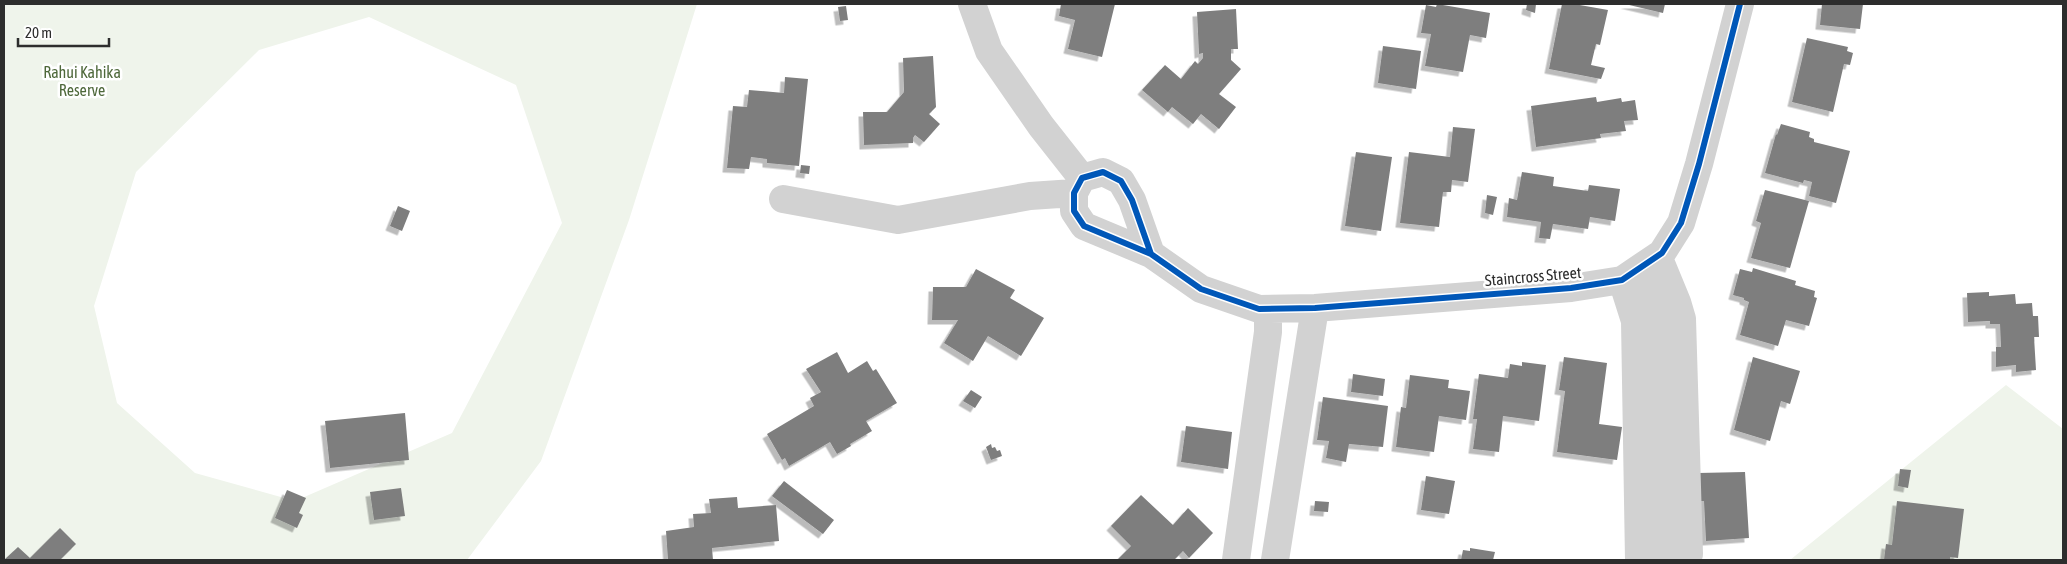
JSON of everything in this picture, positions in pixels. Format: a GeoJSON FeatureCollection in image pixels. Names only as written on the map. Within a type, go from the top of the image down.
{"type":"FeatureCollection","features":[{"type":"Feature","properties":{"kind":"street"},"geometry":{"type":"LineString","coordinates":[[972,4],[989,51],[1078,185]]}},
{"type":"Feature","properties":{"kind":"street"},"geometry":{"type":"LineString","coordinates":[[1640,268],[1662,254],[1681,223],[1699,164],[1740,4]]}},
{"type":"Feature","properties":{"kind":"street"},"geometry":{"type":"LineString","coordinates":[[783,199],[898,220],[1030,196],[1078,185],[1103,172],[1121,181],[1132,200],[1151,254]]}},
{"type":"Feature","properties":{"kind":"street","name":"Staincross Street"},"geometry":{"type":"LineString","coordinates":[[1078,185],[1074,211],[1084,226],[1151,254],[1201,289],[1259,309],[1315,308],[1571,288],[1640,268]]}},
{"type":"Feature","properties":{"kind":"street"},"geometry":{"type":"LineString","coordinates":[[1640,268],[1678,302],[1682,319],[1689,554]]}},
{"type":"Feature","properties":{"kind":"street"},"geometry":{"type":"LineString","coordinates":[[1639,560],[1635,320],[1640,268]]}},
{"type":"Feature","properties":{"kind":"street"},"geometry":{"type":"LineString","coordinates":[[1640,268],[1658,316],[1659,329],[1662,560]]}},
{"type":"Feature","properties":{"kind":"street"},"geometry":{"type":"LineString","coordinates":[[1275,560],[1315,308]]}},
{"type":"Feature","properties":{"kind":"street"},"geometry":{"type":"LineString","coordinates":[[1236,560],[1268,332],[1268,309]]}},
{"type":"Feature","properties":{"kind":"green space","name":"Rahui Kahika Reserve"},"geometry":{"type":"Polygon","coordinates":[[[4,4],[697,4],[629,220],[541,461],[467,560],[4,560],[4,4]],[[369,17],[259,50],[136,172],[94,306],[117,403],[195,473],[295,501],[452,433],[562,223],[516,85],[369,17]]]}},
{"type":"Feature","properties":{"kind":"green space"},"geometry":{"type":"Polygon","coordinates":[[[2006,385],[2063,429],[2063,560],[1790,560],[2006,385]]]}},
{"type":"Feature","properties":{"kind":"building"},"geometry":{"type":"Polygon","coordinates":[[[1061,4],[1115,4],[1102,57],[1068,49],[1075,20],[1059,16],[1061,4]]]}},
{"type":"Feature","properties":{"kind":"building"},"geometry":{"type":"Polygon","coordinates":[[[1437,4],[1490,13],[1486,38],[1470,35],[1463,72],[1425,66],[1431,34],[1421,33],[1426,5],[1436,7],[1437,4]]]}},
{"type":"Feature","properties":{"kind":"building"},"geometry":{"type":"Polygon","coordinates":[[[1527,4],[1536,4],[1535,13],[1526,10],[1527,4]]]}},
{"type":"Feature","properties":{"kind":"building"},"geometry":{"type":"Polygon","coordinates":[[[1562,4],[1574,4],[1608,10],[1600,45],[1596,44],[1591,65],[1605,68],[1601,79],[1549,69],[1562,4]]]}},
{"type":"Feature","properties":{"kind":"building"},"geometry":{"type":"Polygon","coordinates":[[[1625,4],[1665,4],[1663,13],[1625,4]]]}},
{"type":"Feature","properties":{"kind":"building"},"geometry":{"type":"Polygon","coordinates":[[[1822,4],[1863,4],[1860,29],[1820,25],[1822,4]]]}},
{"type":"Feature","properties":{"kind":"building"},"geometry":{"type":"Polygon","coordinates":[[[846,6],[848,20],[840,21],[838,7],[846,6]]]}},
{"type":"Feature","properties":{"kind":"building"},"geometry":{"type":"Polygon","coordinates":[[[1236,9],[1238,49],[1231,49],[1231,60],[1241,69],[1219,94],[1236,107],[1219,129],[1201,114],[1193,124],[1172,107],[1168,112],[1142,90],[1165,65],[1181,79],[1195,61],[1198,64],[1203,58],[1203,53],[1199,54],[1197,12],[1236,9]]]}},
{"type":"Feature","properties":{"kind":"building"},"geometry":{"type":"Polygon","coordinates":[[[1807,38],[1848,47],[1847,51],[1853,53],[1850,65],[1844,64],[1833,112],[1792,102],[1807,38]]]}},
{"type":"Feature","properties":{"kind":"building"},"geometry":{"type":"Polygon","coordinates":[[[1383,46],[1421,51],[1416,89],[1378,83],[1383,46]]]}},
{"type":"Feature","properties":{"kind":"building"},"geometry":{"type":"Polygon","coordinates":[[[933,56],[936,107],[929,114],[940,124],[924,142],[915,135],[913,143],[864,145],[863,112],[887,112],[904,92],[903,58],[933,56]]]}},
{"type":"Feature","properties":{"kind":"building"},"geometry":{"type":"Polygon","coordinates":[[[785,77],[808,79],[799,166],[767,163],[767,159],[751,157],[749,169],[727,168],[733,106],[747,107],[749,90],[784,93],[785,77]]]}},
{"type":"Feature","properties":{"kind":"building"},"geometry":{"type":"Polygon","coordinates":[[[1596,97],[1597,102],[1621,98],[1622,102],[1635,100],[1638,120],[1624,121],[1626,131],[1600,134],[1601,138],[1536,147],[1531,106],[1596,97]]]}},
{"type":"Feature","properties":{"kind":"building"},"geometry":{"type":"Polygon","coordinates":[[[1781,124],[1810,132],[1809,137],[1814,139],[1814,142],[1850,151],[1836,203],[1809,196],[1812,182],[1804,180],[1803,183],[1765,173],[1776,134],[1781,124]]]}},
{"type":"Feature","properties":{"kind":"building"},"geometry":{"type":"Polygon","coordinates":[[[1453,127],[1475,129],[1468,182],[1452,180],[1451,192],[1443,192],[1439,227],[1400,223],[1409,152],[1450,157],[1453,127]]]}},
{"type":"Feature","properties":{"kind":"building"},"geometry":{"type":"Polygon","coordinates":[[[1356,152],[1392,157],[1381,231],[1345,226],[1356,152]]]}},
{"type":"Feature","properties":{"kind":"building"},"geometry":{"type":"Polygon","coordinates":[[[801,165],[810,166],[809,174],[800,173],[801,165]]]}},
{"type":"Feature","properties":{"kind":"building"},"geometry":{"type":"Polygon","coordinates":[[[1522,172],[1554,177],[1553,186],[1588,191],[1589,185],[1620,189],[1615,221],[1590,217],[1588,229],[1553,224],[1550,239],[1539,238],[1541,222],[1507,217],[1509,198],[1517,200],[1522,172]]]}},
{"type":"Feature","properties":{"kind":"building"},"geometry":{"type":"Polygon","coordinates":[[[1765,190],[1809,201],[1790,268],[1751,258],[1761,223],[1756,221],[1765,190]]]}},
{"type":"Feature","properties":{"kind":"building"},"geometry":{"type":"Polygon","coordinates":[[[1487,195],[1497,197],[1493,215],[1485,213],[1487,195]]]}},
{"type":"Feature","properties":{"kind":"building"},"geometry":{"type":"Polygon","coordinates":[[[398,206],[410,211],[402,231],[390,226],[398,206]]]}},
{"type":"Feature","properties":{"kind":"building"},"geometry":{"type":"Polygon","coordinates":[[[1753,268],[1796,281],[1795,285],[1815,291],[1814,297],[1817,298],[1809,326],[1786,320],[1778,346],[1740,335],[1749,302],[1744,300],[1744,298],[1733,295],[1740,269],[1752,272],[1753,268]]]}},
{"type":"Feature","properties":{"kind":"building"},"geometry":{"type":"Polygon","coordinates":[[[976,269],[1015,290],[1010,298],[1044,318],[1021,356],[988,336],[973,361],[944,343],[958,320],[932,320],[933,287],[966,287],[976,269]]]}},
{"type":"Feature","properties":{"kind":"building"},"geometry":{"type":"Polygon","coordinates":[[[1989,292],[1989,296],[2015,294],[2016,304],[2032,303],[2033,316],[2038,316],[2039,337],[2034,337],[2036,370],[2016,372],[2016,365],[1996,367],[1996,347],[2001,347],[2000,324],[1990,324],[1990,321],[1968,322],[1967,293],[1989,292]]]}},
{"type":"Feature","properties":{"kind":"building"},"geometry":{"type":"Polygon","coordinates":[[[837,352],[848,373],[867,361],[873,371],[876,369],[897,403],[866,421],[872,431],[850,444],[851,446],[837,454],[830,442],[789,466],[785,458],[782,460],[767,434],[814,406],[810,398],[821,392],[806,369],[837,352]]]}},
{"type":"Feature","properties":{"kind":"building"},"geometry":{"type":"Polygon","coordinates":[[[1564,357],[1607,363],[1599,424],[1622,427],[1617,460],[1557,452],[1565,391],[1559,390],[1564,357]]]}},
{"type":"Feature","properties":{"kind":"building"},"geometry":{"type":"Polygon","coordinates":[[[1753,357],[1800,371],[1790,404],[1781,401],[1770,441],[1734,430],[1753,357]]]}},
{"type":"Feature","properties":{"kind":"building"},"geometry":{"type":"Polygon","coordinates":[[[1522,362],[1546,365],[1539,421],[1503,416],[1499,452],[1473,449],[1477,419],[1473,419],[1479,374],[1508,378],[1510,364],[1522,366],[1522,362]]]}},
{"type":"Feature","properties":{"kind":"building"},"geometry":{"type":"Polygon","coordinates":[[[1353,374],[1385,379],[1383,396],[1351,392],[1353,374]]]}},
{"type":"Feature","properties":{"kind":"building"},"geometry":{"type":"Polygon","coordinates":[[[1410,375],[1449,380],[1448,388],[1470,391],[1466,420],[1439,416],[1434,452],[1396,447],[1401,407],[1406,408],[1410,375]]]}},
{"type":"Feature","properties":{"kind":"building"},"geometry":{"type":"Polygon","coordinates":[[[971,390],[982,397],[975,408],[963,401],[971,390]]]}},
{"type":"Feature","properties":{"kind":"building"},"geometry":{"type":"Polygon","coordinates":[[[1323,397],[1388,406],[1383,447],[1349,444],[1346,462],[1326,458],[1329,441],[1317,440],[1323,397]]]}},
{"type":"Feature","properties":{"kind":"building"},"geometry":{"type":"Polygon","coordinates":[[[405,413],[409,460],[330,468],[325,421],[405,413]]]}},
{"type":"Feature","properties":{"kind":"building"},"geometry":{"type":"Polygon","coordinates":[[[1186,426],[1232,432],[1228,469],[1181,462],[1186,426]]]}},
{"type":"Feature","properties":{"kind":"building"},"geometry":{"type":"Polygon","coordinates":[[[991,444],[992,448],[995,447],[997,451],[1000,450],[1002,456],[991,460],[986,447],[991,444]]]}},
{"type":"Feature","properties":{"kind":"building"},"geometry":{"type":"Polygon","coordinates":[[[1900,469],[1911,470],[1908,488],[1898,486],[1900,469]]]}},
{"type":"Feature","properties":{"kind":"building"},"geometry":{"type":"Polygon","coordinates":[[[1745,472],[1749,538],[1706,541],[1704,501],[1699,501],[1698,473],[1745,472]]]}},
{"type":"Feature","properties":{"kind":"building"},"geometry":{"type":"Polygon","coordinates":[[[1426,476],[1455,481],[1449,514],[1421,510],[1426,476]]]}},
{"type":"Feature","properties":{"kind":"building"},"geometry":{"type":"Polygon","coordinates":[[[784,481],[834,520],[823,534],[772,496],[784,481]]]}},
{"type":"Feature","properties":{"kind":"building"},"geometry":{"type":"Polygon","coordinates":[[[401,488],[405,516],[374,520],[370,492],[401,488]]]}},
{"type":"Feature","properties":{"kind":"building"},"geometry":{"type":"Polygon","coordinates":[[[287,490],[306,498],[299,513],[303,515],[297,528],[275,518],[287,490]]]}},
{"type":"Feature","properties":{"kind":"building"},"geometry":{"type":"Polygon","coordinates":[[[1141,495],[1173,525],[1188,508],[1213,533],[1189,558],[1183,551],[1174,560],[1117,560],[1131,546],[1111,526],[1141,495]]]}},
{"type":"Feature","properties":{"kind":"building"},"geometry":{"type":"Polygon","coordinates":[[[737,497],[738,508],[776,505],[779,541],[712,548],[713,560],[668,560],[666,531],[694,527],[693,514],[711,513],[709,499],[737,497]]]}},
{"type":"Feature","properties":{"kind":"building"},"geometry":{"type":"Polygon","coordinates":[[[1315,501],[1329,502],[1328,512],[1314,511],[1315,501]]]}},
{"type":"Feature","properties":{"kind":"building"},"geometry":{"type":"Polygon","coordinates":[[[1897,501],[1964,509],[1958,558],[1950,557],[1950,560],[1884,560],[1886,544],[1892,545],[1897,501]]]}},
{"type":"Feature","properties":{"kind":"building"},"geometry":{"type":"Polygon","coordinates":[[[60,528],[76,544],[60,560],[4,560],[18,547],[30,558],[60,528]]]}},
{"type":"Feature","properties":{"kind":"building"},"geometry":{"type":"Polygon","coordinates":[[[1470,548],[1495,552],[1493,560],[1461,560],[1463,550],[1470,551],[1470,548]]]}},
{"type":"Feature","properties":{"kind":"cycle path"},"geometry":{"type":"LineString","coordinates":[[1151,254],[1132,200],[1121,181],[1103,172],[1082,178],[1074,193],[1074,211],[1084,226],[1151,254],[1201,289],[1259,309],[1315,308],[1571,288],[1622,280],[1662,253],[1681,223],[1699,164],[1740,4]]}}]}
